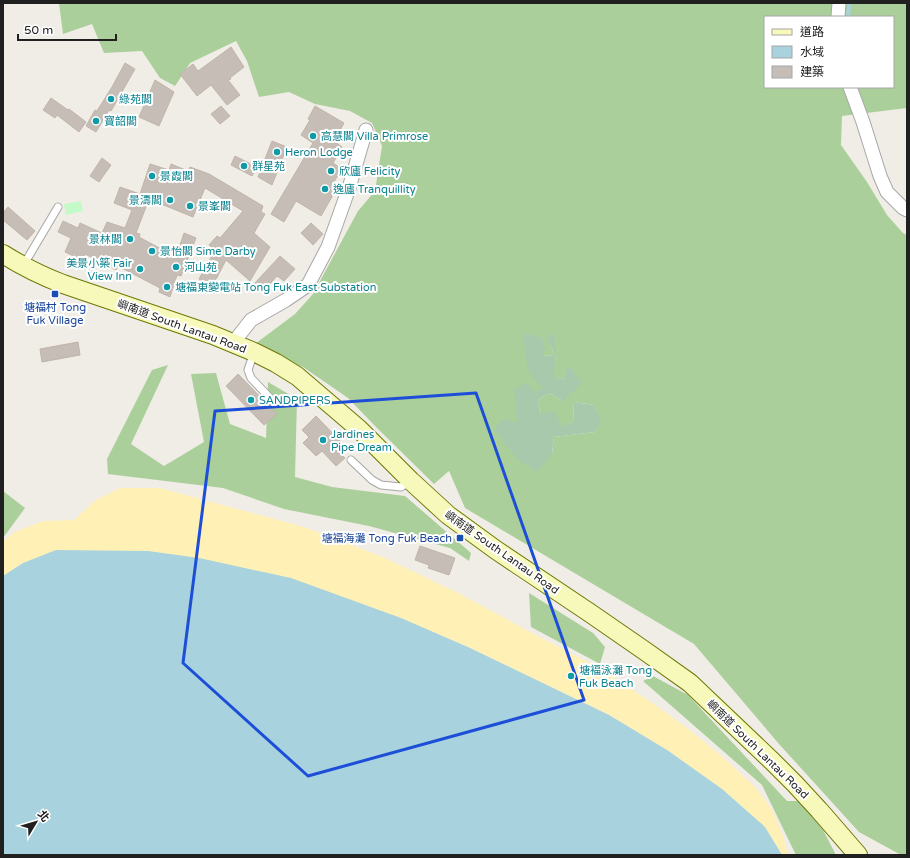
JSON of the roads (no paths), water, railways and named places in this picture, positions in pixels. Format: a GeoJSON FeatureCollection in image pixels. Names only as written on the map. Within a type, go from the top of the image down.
{"type":"FeatureCollection","features":[{"type":"Feature","properties":{"kind":"main road","name":"嶼南道 South Lantau Road"},"geometry":{"type":"LineString","coordinates":[[3,254],[45,277],[233,343],[276,363],[297,376],[359,429],[411,481],[448,515],[496,550],[608,625],[690,684],[790,779],[858,855]]}},
{"type":"Feature","properties":{"kind":"street"},"geometry":{"type":"LineString","coordinates":[[838,16],[839,3]]}},
{"type":"Feature","properties":{"kind":"street"},"geometry":{"type":"LineString","coordinates":[[850,88],[880,176],[887,192],[907,210]]}},
{"type":"Feature","properties":{"kind":"street"},"geometry":{"type":"LineString","coordinates":[[233,343],[251,320],[286,300],[308,285],[328,247],[349,188],[366,130]]}},
{"type":"Feature","properties":{"kind":"lane"},"geometry":{"type":"LineString","coordinates":[[23,266],[58,208]]}},
{"type":"Feature","properties":{"kind":"lane"},"geometry":{"type":"LineString","coordinates":[[254,352],[248,370],[249,374],[271,399]]}},
{"type":"Feature","properties":{"kind":"lane"},"geometry":{"type":"LineString","coordinates":[[351,460],[372,480],[381,486],[401,487],[411,481]]}},
{"type":"Feature","properties":{"kind":"water"},"geometry":{"type":"Polygon","coordinates":[[[56,550],[148,551],[199,558],[291,578],[401,618],[470,648],[609,715],[667,750],[722,789],[765,827],[782,855],[3,855],[3,576],[23,563],[56,550]]]}},
{"type":"Feature","properties":{"kind":"waterway"},"geometry":{"type":"LineString","coordinates":[[848,16],[849,3]]}},
{"type":"Feature","properties":{"kind":"place","name":"綠苑閣"},"geometry":{"type":"Point","coordinates":[111,99]}},
{"type":"Feature","properties":{"kind":"place","name":"寶韶閣"},"geometry":{"type":"Point","coordinates":[96,121]}},
{"type":"Feature","properties":{"kind":"place","name":"高慧閣 Villa Primrose"},"geometry":{"type":"Point","coordinates":[313,136]}},
{"type":"Feature","properties":{"kind":"place","name":"Heron Lodge"},"geometry":{"type":"Point","coordinates":[277,152]}},
{"type":"Feature","properties":{"kind":"place","name":"群星苑"},"geometry":{"type":"Point","coordinates":[244,166]}},
{"type":"Feature","properties":{"kind":"place","name":"欣廬 Felicity"},"geometry":{"type":"Point","coordinates":[331,171]}},
{"type":"Feature","properties":{"kind":"place","name":"景霞閣"},"geometry":{"type":"Point","coordinates":[152,176]}},
{"type":"Feature","properties":{"kind":"place","name":"逸廬 Tranquillity"},"geometry":{"type":"Point","coordinates":[325,189]}},
{"type":"Feature","properties":{"kind":"place","name":"景濤閣"},"geometry":{"type":"Point","coordinates":[170,200]}},
{"type":"Feature","properties":{"kind":"place","name":"景峯閣"},"geometry":{"type":"Point","coordinates":[190,206]}},
{"type":"Feature","properties":{"kind":"place","name":"景林閣"},"geometry":{"type":"Point","coordinates":[130,239]}},
{"type":"Feature","properties":{"kind":"place","name":"景怡閣 Sime Darby"},"geometry":{"type":"Point","coordinates":[152,251]}},
{"type":"Feature","properties":{"kind":"place","name":"河山苑"},"geometry":{"type":"Point","coordinates":[176,267]}},
{"type":"Feature","properties":{"kind":"place","name":"美景小築 Fair View Inn"},"geometry":{"type":"Point","coordinates":[140,269]}},
{"type":"Feature","properties":{"kind":"place","name":"塘福東變電站 Tong Fuk East Substation"},"geometry":{"type":"Point","coordinates":[167,287]}},
{"type":"Feature","properties":{"kind":"place","name":"塘福村 Tong Fuk Village"},"geometry":{"type":"Point","coordinates":[55,294]}},
{"type":"Feature","properties":{"kind":"place","name":"SANDPIPERS"},"geometry":{"type":"Point","coordinates":[251,400]}},
{"type":"Feature","properties":{"kind":"place","name":"Jardines Pipe Dream"},"geometry":{"type":"Point","coordinates":[323,440]}},
{"type":"Feature","properties":{"kind":"place","name":"塘福海灘 Tong Fuk Beach"},"geometry":{"type":"Point","coordinates":[460,538]}},
{"type":"Feature","properties":{"kind":"place","name":"塘褔泳灘 Tong Fuk Beach"},"geometry":{"type":"Point","coordinates":[571,676]}}]}
